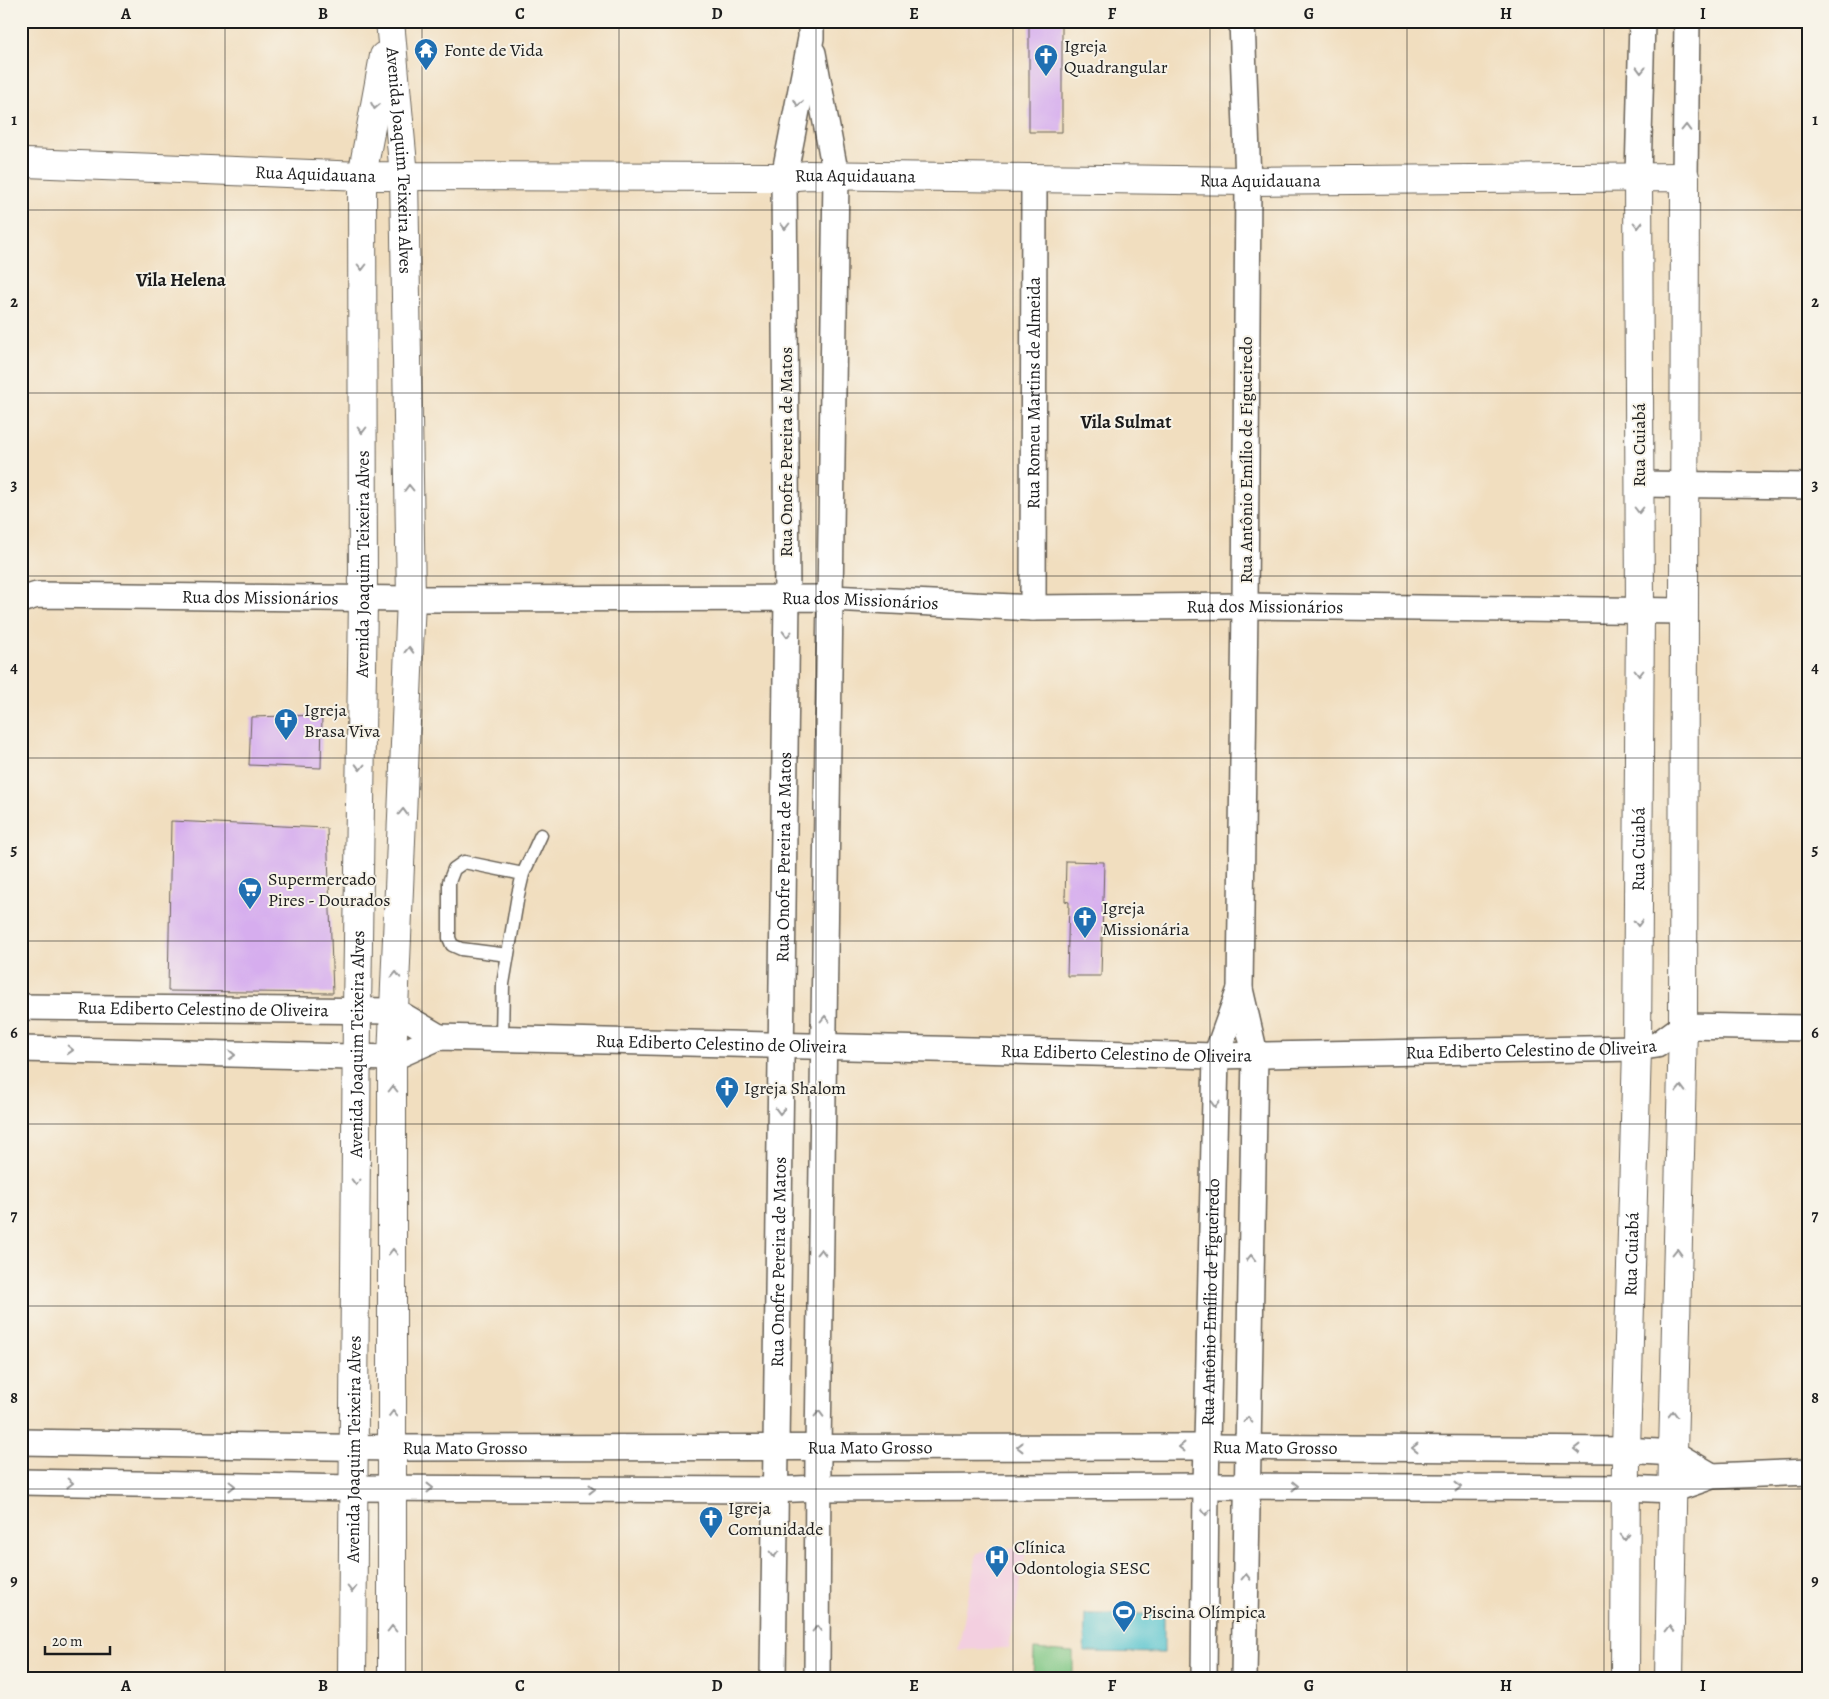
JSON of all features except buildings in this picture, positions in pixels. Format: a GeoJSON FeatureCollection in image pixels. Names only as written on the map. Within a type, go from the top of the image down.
{"type":"FeatureCollection","features":[{"type":"Feature","properties":{"kind":"street","name":"Rua Antônio Emílio de Figueiredo"},"geometry":{"type":"LineString","coordinates":[[1242,21],[1248,181],[1240,989],[1255,1054],[1244,1678]]}},
{"type":"Feature","properties":{"kind":"street","name":"Rua Cuiabá"},"geometry":{"type":"LineString","coordinates":[[1625,1678],[1626,1450],[1637,1048],[1640,610],[1638,177],[1642,21]]}},
{"type":"Feature","properties":{"kind":"street"},"geometry":{"type":"LineString","coordinates":[[1669,1678],[1672,1453],[1683,1026],[1687,21]]}},
{"type":"Feature","properties":{"kind":"street","name":"Avenida Joaquim Teixeira Alves"},"geometry":{"type":"LineString","coordinates":[[390,22],[404,176],[411,599],[392,1058],[392,1678]]}},
{"type":"Feature","properties":{"kind":"street","name":"Avenida Joaquim Teixeira Alves"},"geometry":{"type":"LineString","coordinates":[[352,1678],[357,1010],[363,599],[362,176],[390,22]]}},
{"type":"Feature","properties":{"kind":"street","name":"Rua Onofre Pereira de Matos"},"geometry":{"type":"LineString","coordinates":[[811,30],[836,176],[818,1447],[817,1678]]}},
{"type":"Feature","properties":{"kind":"street","name":"Rua Onofre Pereira de Matos"},"geometry":{"type":"LineString","coordinates":[[773,1678],[787,598],[784,177],[811,30]]}},
{"type":"Feature","properties":{"kind":"street","name":"Rua Aquidauana"},"geometry":{"type":"LineString","coordinates":[[23,163],[362,176],[836,176],[1248,181],[1686,177]]}},
{"type":"Feature","properties":{"kind":"street","name":"Rua Romeu Martins de Almeida"},"geometry":{"type":"LineString","coordinates":[[1033,608],[1034,178]]}},
{"type":"Feature","properties":{"kind":"street"},"geometry":{"type":"LineString","coordinates":[[1639,484],[1808,486]]}},
{"type":"Feature","properties":{"kind":"street","name":"Rua dos Missionários"},"geometry":{"type":"LineString","coordinates":[[26,594],[363,599],[831,598],[1033,608],[1245,606],[1684,611]]}},
{"type":"Feature","properties":{"kind":"street","name":"Rua Antônio Emílio de Figueiredo"},"geometry":{"type":"LineString","coordinates":[[1204,1678],[1206,1486],[1216,1056],[1240,989]]}},
{"type":"Feature","properties":{"kind":"street","name":"Rua Ediberto Celestino de Oliveira"},"geometry":{"type":"LineString","coordinates":[[21,1007],[395,1011],[439,1037]]}},
{"type":"Feature","properties":{"kind":"street"},"geometry":{"type":"LineString","coordinates":[[1683,1026],[1808,1028]]}},
{"type":"Feature","properties":{"kind":"street","name":"Rua Ediberto Celestino de Oliveira"},"geometry":{"type":"LineString","coordinates":[[21,1049],[392,1058],[439,1037],[1216,1056],[1637,1048],[1657,1045],[1683,1026]]}},
{"type":"Feature","properties":{"kind":"street","name":"Rua Mato Grosso"},"geometry":{"type":"LineString","coordinates":[[21,1442],[393,1448],[1248,1447],[1626,1450],[1672,1453],[1712,1476]]}},
{"type":"Feature","properties":{"kind":"street"},"geometry":{"type":"LineString","coordinates":[[21,1482],[353,1488],[774,1490],[818,1488],[1246,1486],[1626,1488],[1672,1490],[1712,1476],[1808,1472]]}},
{"type":"Feature","properties":{"kind":"lane"},"geometry":{"type":"LineString","coordinates":[[502,1038],[503,984],[518,895],[523,874],[541,835]]}},
{"type":"Feature","properties":{"kind":"lane"},"geometry":{"type":"LineString","coordinates":[[508,955],[461,949],[452,945],[448,938],[449,882],[454,869],[464,862],[523,874]]}},
{"type":"Feature","properties":{"kind":"shaded area","name":"Clínica Odontologia SESC"},"geometry":{"type":"Polygon","coordinates":[[[1027,1545],[1009,1648],[958,1650],[977,1553],[1027,1545]]]}},
{"type":"Feature","properties":{"kind":"green space"},"geometry":{"type":"Polygon","coordinates":[[[1034,1649],[1073,1652],[1073,1678],[1033,1678],[1034,1649]]]}},
{"type":"Feature","properties":{"kind":"water","name":"Piscina Olímpica"},"geometry":{"type":"Polygon","coordinates":[[[1085,1614],[1164,1614],[1164,1653],[1084,1652],[1085,1614]]]}},
{"type":"Feature","properties":{"kind":"place","name":"Fonte de Vida"},"geometry":{"type":"Point","coordinates":[426,71]}},
{"type":"Feature","properties":{"kind":"place","name":"Igreja Quadrangular"},"geometry":{"type":"Point","coordinates":[1046,77]}},
{"type":"Feature","properties":{"kind":"place","name":"Igreja Brasa Viva"},"geometry":{"type":"Point","coordinates":[286,741]}},
{"type":"Feature","properties":{"kind":"place","name":"Supermercado Pires - Dourados"},"geometry":{"type":"Point","coordinates":[250,910]}},
{"type":"Feature","properties":{"kind":"place","name":"Igreja Missionária"},"geometry":{"type":"Point","coordinates":[1085,939]}},
{"type":"Feature","properties":{"kind":"place","name":"Igreja Shalom"},"geometry":{"type":"Point","coordinates":[727,1109]}},
{"type":"Feature","properties":{"kind":"place","name":"Igreja Comunidade"},"geometry":{"type":"Point","coordinates":[711,1539]}},
{"type":"Feature","properties":{"kind":"place","name":"Clínica Odontologia SESC"},"geometry":{"type":"Point","coordinates":[997,1578]}},
{"type":"Feature","properties":{"kind":"place","name":"Piscina Olímpica"},"geometry":{"type":"Point","coordinates":[1124,1633]}},
{"type":"Feature","properties":{"kind":"district","name":"Vila Helena"},"geometry":{"type":"Point","coordinates":[181,279]}},
{"type":"Feature","properties":{"kind":"district","name":"Vila Sulmat"},"geometry":{"type":"Point","coordinates":[1126,421]}}]}
